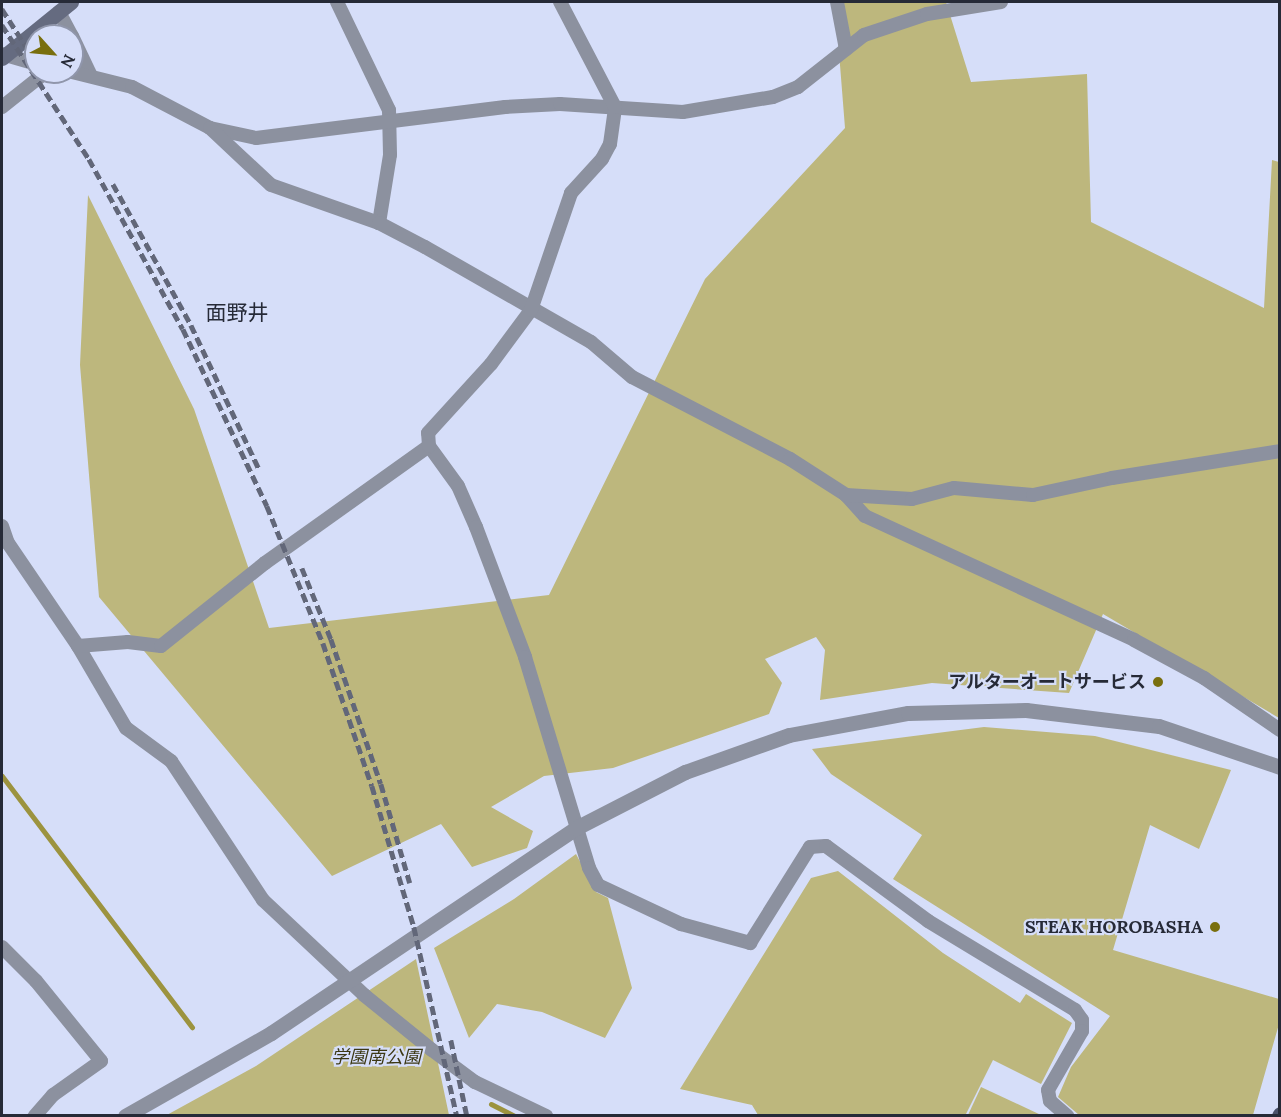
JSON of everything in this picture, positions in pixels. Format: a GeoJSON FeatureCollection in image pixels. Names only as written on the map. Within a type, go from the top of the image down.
{"type":"FeatureCollection","features":[{"type":"Feature","properties":{"kind":"main road"},"geometry":{"type":"LineString","coordinates":[[3,56],[71,2]]}},
{"type":"Feature","properties":{"kind":"street"},"geometry":{"type":"LineString","coordinates":[[337,2],[389,110],[390,155],[379,223]]}},
{"type":"Feature","properties":{"kind":"street"},"geometry":{"type":"LineString","coordinates":[[560,2],[615,107],[610,144],[602,159],[571,193],[531,310],[491,364],[428,433],[429,446],[458,486],[476,527],[525,657],[576,828],[598,885],[681,924],[750,943],[810,847],[826,846],[928,921],[1075,1010],[1082,1020],[1082,1031],[1048,1090],[1050,1101],[1067,1116]]}},
{"type":"Feature","properties":{"kind":"street"},"geometry":{"type":"LineString","coordinates":[[837,2],[846,49]]}},
{"type":"Feature","properties":{"kind":"street"},"geometry":{"type":"LineString","coordinates":[[210,128],[256,138],[505,107],[615,107],[683,112],[752,104],[798,87],[864,35],[927,14],[1001,2]]}},
{"type":"Feature","properties":{"kind":"street"},"geometry":{"type":"LineString","coordinates":[[59,12],[66,24]]}},
{"type":"Feature","properties":{"kind":"street"},"geometry":{"type":"LineString","coordinates":[[3,56],[24,61]]}},
{"type":"Feature","properties":{"kind":"street"},"geometry":{"type":"LineString","coordinates":[[84,61],[91,76]]}},
{"type":"Feature","properties":{"kind":"street"},"geometry":{"type":"LineString","coordinates":[[84,75],[132,87],[210,128],[271,185],[379,223],[591,342],[632,377],[790,459],[846,495],[865,516],[1134,640],[1204,678],[1280,730]]}},
{"type":"Feature","properties":{"kind":"street"},"geometry":{"type":"LineString","coordinates":[[2,107],[31,84]]}},
{"type":"Feature","properties":{"kind":"street"},"geometry":{"type":"LineString","coordinates":[[78,646],[128,642],[160,646],[265,563],[429,446]]}},
{"type":"Feature","properties":{"kind":"street"},"geometry":{"type":"LineString","coordinates":[[846,495],[912,498],[954,488],[1033,495],[1112,478],[1280,451]]}},
{"type":"Feature","properties":{"kind":"street"},"geometry":{"type":"LineString","coordinates":[[2,526],[8,543],[78,646],[126,728],[171,761],[263,900],[347,980],[475,1082],[546,1116]]}},
{"type":"Feature","properties":{"kind":"street"},"geometry":{"type":"LineString","coordinates":[[124,1116],[271,1033],[576,828],[685,772],[746,749],[800,733],[908,713],[1026,710],[1101,717],[1159,726],[1280,767]]}},
{"type":"Feature","properties":{"kind":"street"},"geometry":{"type":"LineString","coordinates":[[2,948],[36,981],[101,1061],[53,1095],[34,1116]]}},
{"type":"Feature","properties":{"kind":"green space"},"geometry":{"type":"Polygon","coordinates":[[[835,2],[946,2],[971,82],[1087,74],[1091,222],[1264,308],[1272,160],[1279,162],[1279,718],[1103,614],[1069,693],[932,683],[820,700],[825,650],[816,637],[765,659],[782,683],[769,714],[613,768],[544,776],[491,807],[533,831],[527,848],[472,867],[441,824],[332,876],[99,597],[80,365],[88,195],[194,409],[269,628],[549,595],[705,279],[845,128],[835,2]]]}},
{"type":"Feature","properties":{"kind":"green space"},"geometry":{"type":"Polygon","coordinates":[[[984,727],[1095,736],[1231,770],[1199,849],[1150,825],[1113,950],[1279,999],[1279,1024],[1253,1115],[1079,1115],[1058,1097],[1071,1067],[1110,1016],[893,879],[922,835],[831,774],[812,749],[984,727]]]}},
{"type":"Feature","properties":{"kind":"green space"},"geometry":{"type":"Polygon","coordinates":[[[576,854],[596,892],[608,898],[632,988],[605,1038],[542,1012],[497,1004],[469,1038],[434,948],[514,899],[576,854]]]}},
{"type":"Feature","properties":{"kind":"green space"},"geometry":{"type":"Polygon","coordinates":[[[838,871],[943,953],[1020,1003],[1026,994],[1072,1023],[1041,1084],[993,1060],[965,1116],[758,1115],[752,1105],[680,1089],[811,878],[838,871]]]}},
{"type":"Feature","properties":{"kind":"green space","name":"学園南公園"},"geometry":{"type":"Polygon","coordinates":[[[416,959],[449,1115],[165,1116],[256,1066],[416,959]]]}},
{"type":"Feature","properties":{"kind":"green space"},"geometry":{"type":"Polygon","coordinates":[[[981,1087],[1041,1115],[968,1115],[981,1087]]]}},
{"type":"Feature","properties":{"kind":"waterway"},"geometry":{"type":"LineString","coordinates":[[2,776],[192,1027]]}},
{"type":"Feature","properties":{"kind":"waterway"},"geometry":{"type":"LineString","coordinates":[[491,1104],[515,1116]]}},
{"type":"Feature","properties":{"kind":"railway"},"geometry":{"type":"LineString","coordinates":[[2,9],[24,43]]}},
{"type":"Feature","properties":{"kind":"railway"},"geometry":{"type":"LineString","coordinates":[[2,25],[89,159],[183,329],[267,506],[323,643],[372,786],[414,927],[457,1116]]}},
{"type":"Feature","properties":{"kind":"railway"},"geometry":{"type":"LineString","coordinates":[[113,184],[191,325],[259,469]]}},
{"type":"Feature","properties":{"kind":"railway"},"geometry":{"type":"LineString","coordinates":[[302,568],[331,639],[381,784],[410,883]]}},
{"type":"Feature","properties":{"kind":"railway"},"geometry":{"type":"LineString","coordinates":[[451,1040],[467,1116]]}},
{"type":"Feature","properties":{"kind":"place","name":"アルターオートサービス"},"geometry":{"type":"Point","coordinates":[1158,682]}},
{"type":"Feature","properties":{"kind":"place","name":"STEAK HOROBASHA"},"geometry":{"type":"Point","coordinates":[1215,927]}},
{"type":"Feature","properties":{"kind":"district","name":"面野井"},"geometry":{"type":"Point","coordinates":[237,313]}}]}
